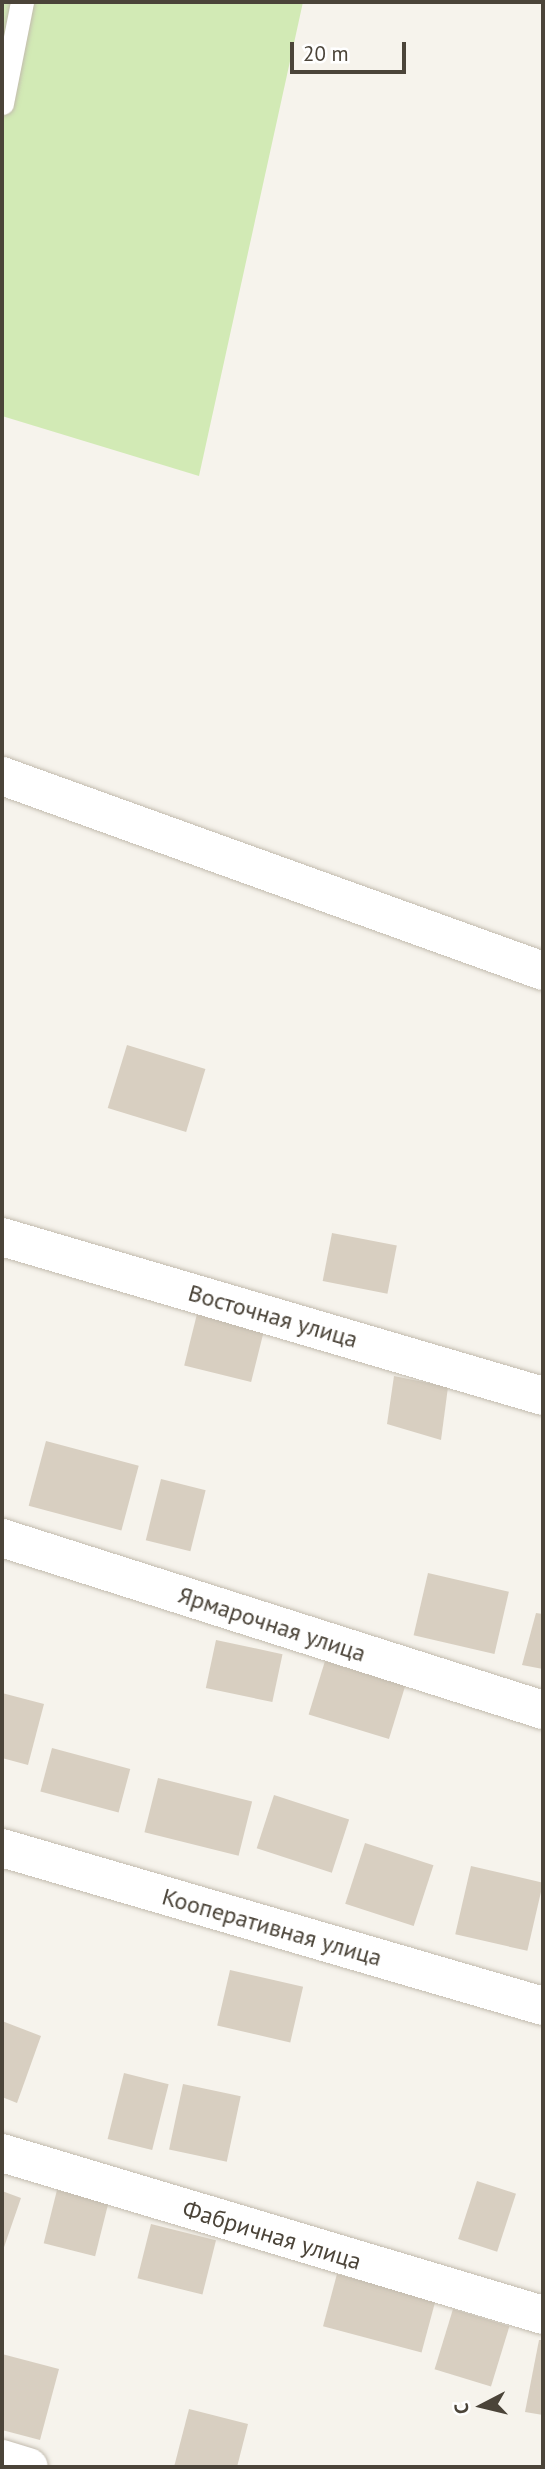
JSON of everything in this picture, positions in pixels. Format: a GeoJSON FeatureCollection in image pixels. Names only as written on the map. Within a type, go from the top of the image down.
{"type":"FeatureCollection","features":[{"type":"Feature","properties":{"kind":"street"},"geometry":{"type":"LineString","coordinates":[[5,780],[543,971]]}},
{"type":"Feature","properties":{"kind":"street","name":"Восточная улица"},"geometry":{"type":"LineString","coordinates":[[2,1237],[543,1396]]}},
{"type":"Feature","properties":{"kind":"street","name":"Ярмарочная улица"},"geometry":{"type":"LineString","coordinates":[[2,1538],[543,1710]]}},
{"type":"Feature","properties":{"kind":"street","name":"Кооперативная улица"},"geometry":{"type":"LineString","coordinates":[[2,1848],[543,2006]]}},
{"type":"Feature","properties":{"kind":"street","name":"Фабричная улица"},"geometry":{"type":"LineString","coordinates":[[2,2153],[543,2315]]}},
{"type":"Feature","properties":{"kind":"street"},"geometry":{"type":"LineString","coordinates":[[2,2459],[29,2467]]}},
{"type":"Feature","properties":{"kind":"lane"},"geometry":{"type":"LineString","coordinates":[[2,103],[22,2]]}},
{"type":"Feature","properties":{"kind":"green space"},"geometry":{"type":"Polygon","coordinates":[[[2,2],[303,2],[199,476],[2,416],[2,2]]]}},
{"type":"Feature","properties":{"kind":"building"},"geometry":{"type":"Polygon","coordinates":[[[127,1045],[205,1069],[186,1132],[108,1108],[127,1045]]]}},
{"type":"Feature","properties":{"kind":"building"},"geometry":{"type":"Polygon","coordinates":[[[332,1233],[397,1246],[387,1294],[323,1281],[332,1233]]]}},
{"type":"Feature","properties":{"kind":"building"},"geometry":{"type":"Polygon","coordinates":[[[197,1314],[264,1331],[251,1382],[184,1365],[197,1314]]]}},
{"type":"Feature","properties":{"kind":"building"},"geometry":{"type":"Polygon","coordinates":[[[394,1376],[448,1387],[441,1440],[387,1424],[394,1376]]]}},
{"type":"Feature","properties":{"kind":"building"},"geometry":{"type":"Polygon","coordinates":[[[46,1441],[139,1466],[121,1531],[29,1506],[46,1441]]]}},
{"type":"Feature","properties":{"kind":"building"},"geometry":{"type":"Polygon","coordinates":[[[161,1479],[206,1490],[190,1551],[146,1540],[161,1479]]]}},
{"type":"Feature","properties":{"kind":"building"},"geometry":{"type":"Polygon","coordinates":[[[428,1573],[509,1592],[494,1654],[414,1635],[428,1573]]]}},
{"type":"Feature","properties":{"kind":"building"},"geometry":{"type":"Polygon","coordinates":[[[536,1613],[543,1614],[543,1669],[522,1665],[536,1613]]]}},
{"type":"Feature","properties":{"kind":"building"},"geometry":{"type":"Polygon","coordinates":[[[216,1640],[283,1654],[272,1702],[206,1688],[216,1640]]]}},
{"type":"Feature","properties":{"kind":"building"},"geometry":{"type":"Polygon","coordinates":[[[325,1661],[405,1686],[389,1739],[309,1715],[325,1661]]]}},
{"type":"Feature","properties":{"kind":"building"},"geometry":{"type":"Polygon","coordinates":[[[2,1693],[44,1704],[28,1765],[2,1758],[2,1693]]]}},
{"type":"Feature","properties":{"kind":"building"},"geometry":{"type":"Polygon","coordinates":[[[52,1748],[130,1769],[119,1812],[40,1791],[52,1748]]]}},
{"type":"Feature","properties":{"kind":"building"},"geometry":{"type":"Polygon","coordinates":[[[158,1778],[252,1801],[239,1856],[144,1832],[158,1778]]]}},
{"type":"Feature","properties":{"kind":"building"},"geometry":{"type":"Polygon","coordinates":[[[274,1795],[349,1819],[332,1873],[257,1848],[274,1795]]]}},
{"type":"Feature","properties":{"kind":"building"},"geometry":{"type":"Polygon","coordinates":[[[365,1843],[433,1865],[414,1926],[345,1904],[365,1843]]]}},
{"type":"Feature","properties":{"kind":"building"},"geometry":{"type":"Polygon","coordinates":[[[471,1866],[543,1883],[527,1951],[455,1934],[471,1866]]]}},
{"type":"Feature","properties":{"kind":"building"},"geometry":{"type":"Polygon","coordinates":[[[230,1970],[303,1987],[290,2042],[217,2026],[230,1970]]]}},
{"type":"Feature","properties":{"kind":"building"},"geometry":{"type":"Polygon","coordinates":[[[2,2021],[41,2036],[17,2103],[2,2097],[2,2021]]]}},
{"type":"Feature","properties":{"kind":"building"},"geometry":{"type":"Polygon","coordinates":[[[124,2073],[169,2084],[152,2150],[108,2139],[124,2073]]]}},
{"type":"Feature","properties":{"kind":"building"},"geometry":{"type":"Polygon","coordinates":[[[183,2084],[241,2096],[227,2162],[169,2150],[183,2084]]]}},
{"type":"Feature","properties":{"kind":"building"},"geometry":{"type":"Polygon","coordinates":[[[477,2181],[516,2194],[497,2252],[458,2239],[477,2181]]]}},
{"type":"Feature","properties":{"kind":"building"},"geometry":{"type":"Polygon","coordinates":[[[57,2190],[108,2203],[95,2256],[44,2243],[57,2190]]]}},
{"type":"Feature","properties":{"kind":"building"},"geometry":{"type":"Polygon","coordinates":[[[2,2191],[21,2198],[2,2253],[2,2191]]]}},
{"type":"Feature","properties":{"kind":"building"},"geometry":{"type":"Polygon","coordinates":[[[151,2224],[216,2240],[202,2295],[137,2278],[151,2224]]]}},
{"type":"Feature","properties":{"kind":"building"},"geometry":{"type":"Polygon","coordinates":[[[337,2274],[436,2300],[422,2353],[323,2326],[337,2274]]]}},
{"type":"Feature","properties":{"kind":"building"},"geometry":{"type":"Polygon","coordinates":[[[453,2309],[509,2326],[491,2386],[435,2369],[453,2309]]]}},
{"type":"Feature","properties":{"kind":"building"},"geometry":{"type":"Polygon","coordinates":[[[539,2340],[543,2340],[543,2415],[525,2412],[539,2340]]]}},
{"type":"Feature","properties":{"kind":"building"},"geometry":{"type":"Polygon","coordinates":[[[2,2354],[59,2369],[40,2440],[2,2430],[2,2354]]]}},
{"type":"Feature","properties":{"kind":"building"},"geometry":{"type":"Polygon","coordinates":[[[189,2409],[248,2424],[237,2467],[174,2467],[189,2409]]]}}]}
